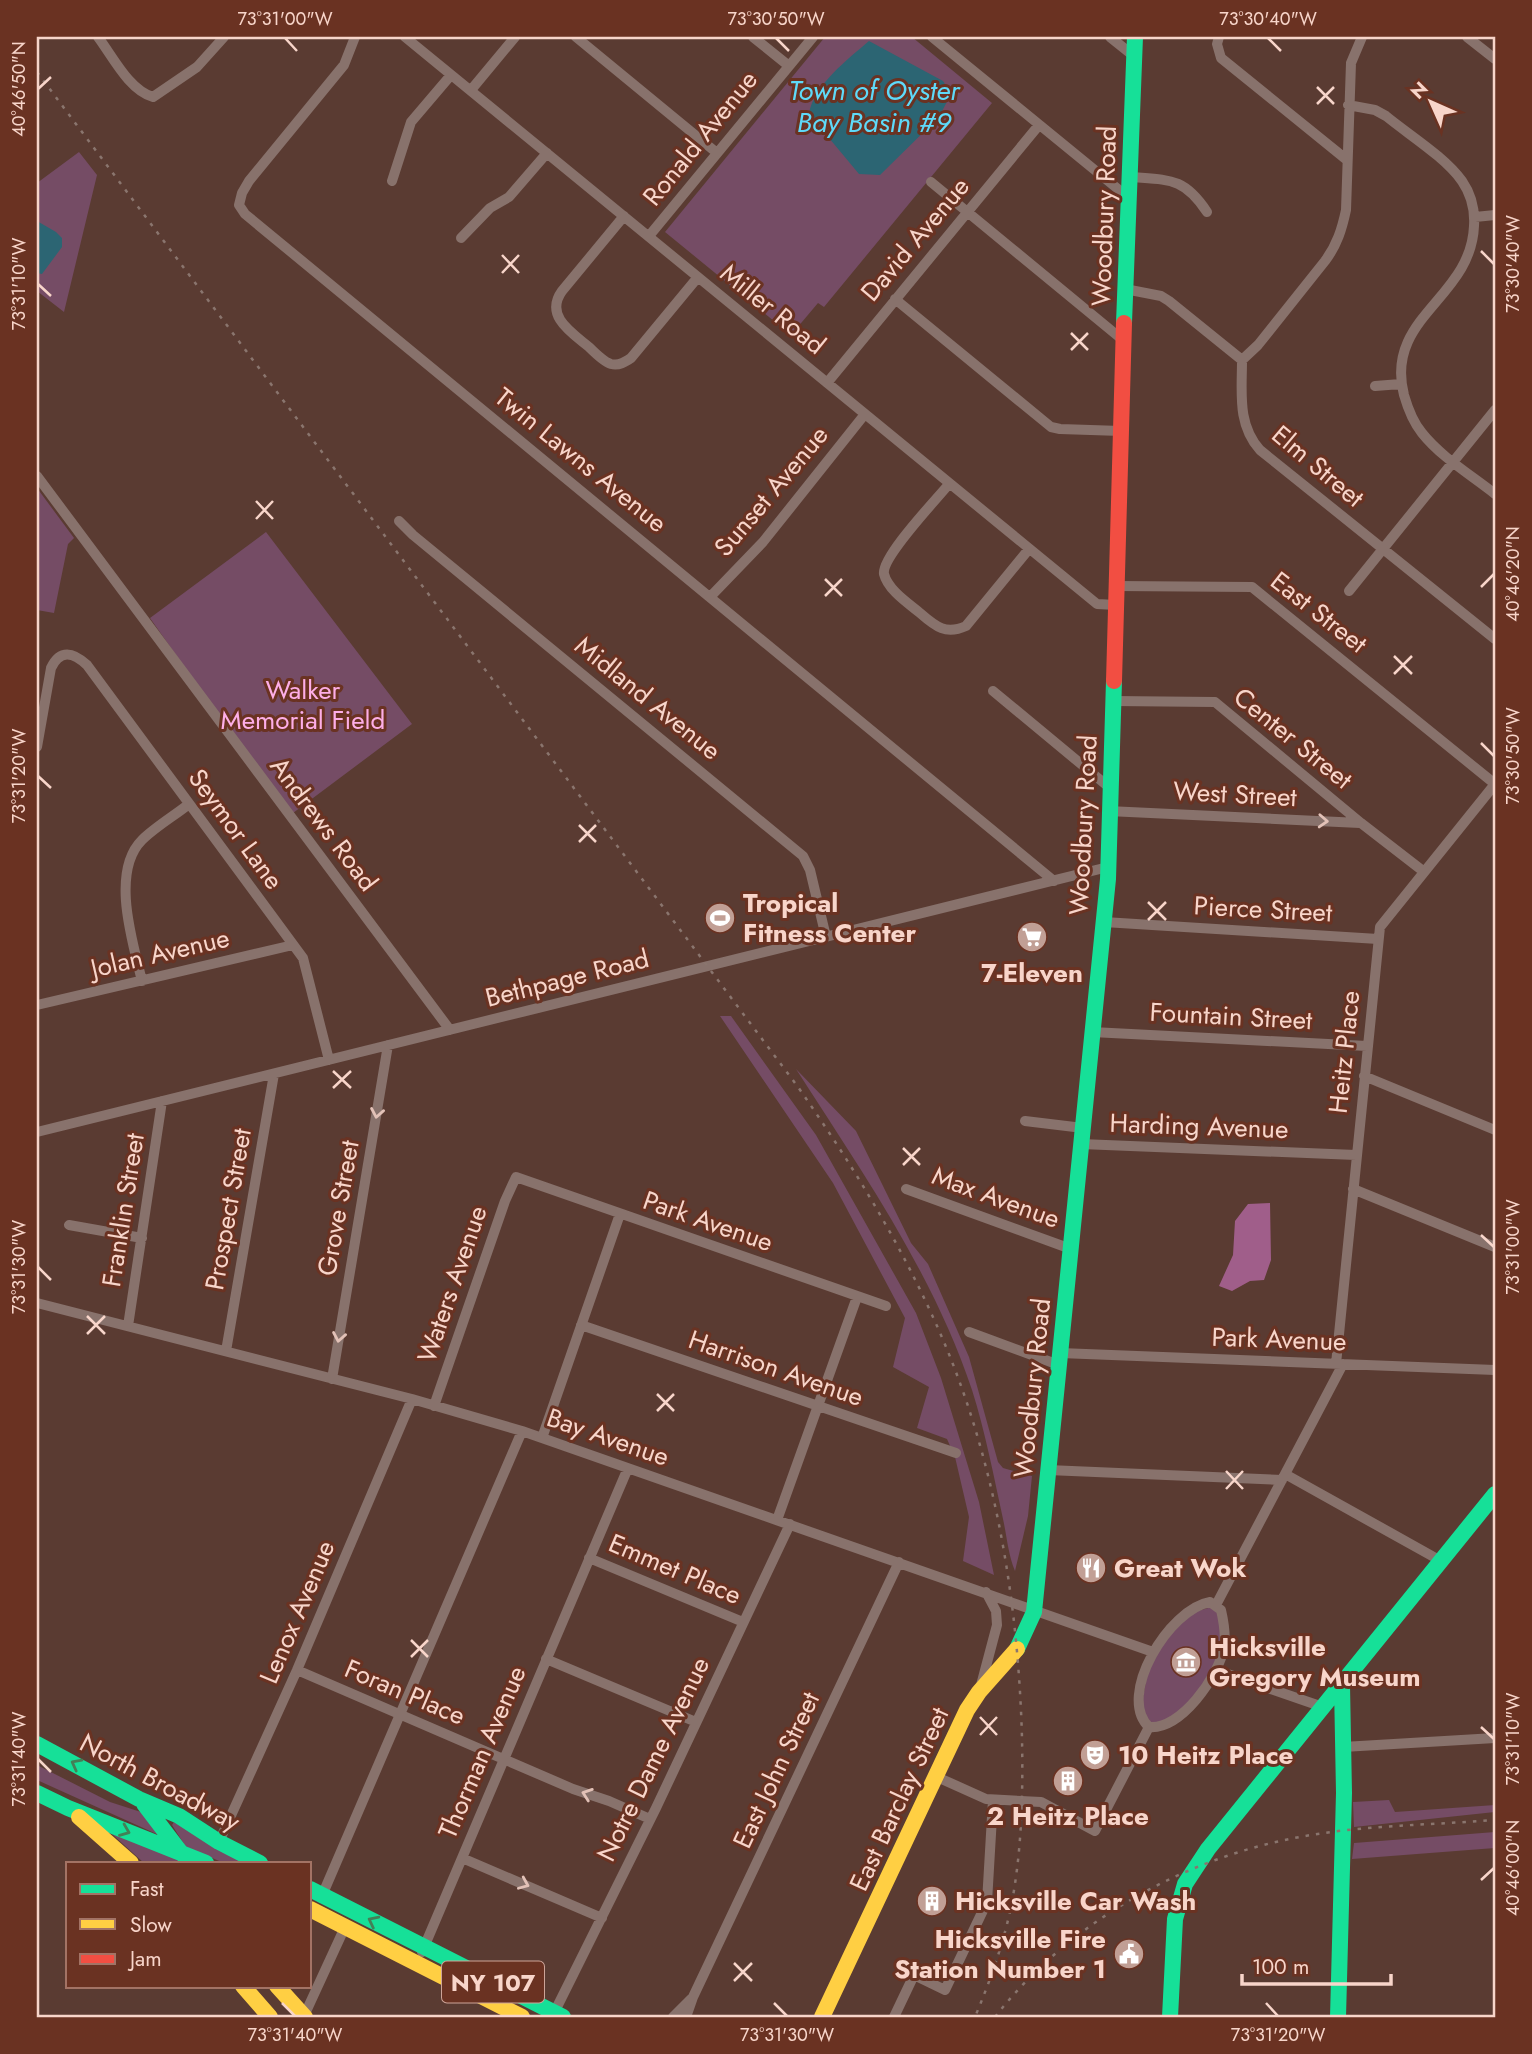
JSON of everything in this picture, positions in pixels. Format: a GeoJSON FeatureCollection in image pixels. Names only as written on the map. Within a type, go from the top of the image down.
{"type":"FeatureCollection","features":[{"type":"Feature","properties":{"kind":"main road","name":"Woodbury Road"},"geometry":{"type":"LineString","coordinates":[[1034,1612],[1108,867],[1135,37]]}},
{"type":"Feature","properties":{"kind":"main road"},"geometry":{"type":"LineString","coordinates":[[1170,2017],[1175,1919],[1185,1884],[1208,1849],[1495,1494]]}},
{"type":"Feature","properties":{"kind":"main road","name":"East Barclay Street"},"geometry":{"type":"LineString","coordinates":[[822,2017],[967,1710],[979,1692],[1014,1654],[1034,1612]]}},
{"type":"Feature","properties":{"kind":"main road"},"geometry":{"type":"LineString","coordinates":[[1338,2017],[1342,1685]]}},
{"type":"Feature","properties":{"kind":"main road","name":"North Broadway"},"geometry":{"type":"LineString","coordinates":[[37,1744],[139,1799],[179,1816],[219,1842],[258,1862]]}},
{"type":"Feature","properties":{"kind":"main road","name":"North Broadway"},"geometry":{"type":"LineString","coordinates":[[37,1793],[185,1859]]}},
{"type":"Feature","properties":{"kind":"main road"},"geometry":{"type":"LineString","coordinates":[[139,1799],[159,1821],[185,1859]]}},
{"type":"Feature","properties":{"kind":"main road"},"geometry":{"type":"LineString","coordinates":[[68,1808],[130,1862]]}},
{"type":"Feature","properties":{"kind":"main road","name":"NY 107"},"geometry":{"type":"LineString","coordinates":[[316,1892],[559,2015]]}},
{"type":"Feature","properties":{"kind":"main road","name":"NY 107"},"geometry":{"type":"LineString","coordinates":[[312,1911],[522,2017]]}},
{"type":"Feature","properties":{"kind":"main road"},"geometry":{"type":"LineString","coordinates":[[245,1988],[270,2017]]}},
{"type":"Feature","properties":{"kind":"main road"},"geometry":{"type":"LineString","coordinates":[[279,1988],[305,2017]]}},
{"type":"Feature","properties":{"kind":"street"},"geometry":{"type":"LineString","coordinates":[[98,37],[135,87],[153,97],[197,67],[225,37]]}},
{"type":"Feature","properties":{"kind":"street","name":"Twin Lawns Avenue"},"geometry":{"type":"LineString","coordinates":[[355,37],[345,65],[248,181],[239,205],[255,222],[1054,881]]}},
{"type":"Feature","properties":{"kind":"street","name":"Miller Road"},"geometry":{"type":"LineString","coordinates":[[405,37],[1097,604],[1116,605]]}},
{"type":"Feature","properties":{"kind":"street"},"geometry":{"type":"LineString","coordinates":[[471,90],[515,37]]}},
{"type":"Feature","properties":{"kind":"street"},"geometry":{"type":"LineString","coordinates":[[576,37],[718,153]]}},
{"type":"Feature","properties":{"kind":"street"},"geometry":{"type":"LineString","coordinates":[[753,37],[789,66]]}},
{"type":"Feature","properties":{"kind":"street","name":"Ronald Avenue"},"geometry":{"type":"LineString","coordinates":[[649,236],[813,37]]}},
{"type":"Feature","properties":{"kind":"street"},"geometry":{"type":"LineString","coordinates":[[932,37],[1129,198]]}},
{"type":"Feature","properties":{"kind":"street"},"geometry":{"type":"LineString","coordinates":[[1110,37],[1135,57]]}},
{"type":"Feature","properties":{"kind":"street"},"geometry":{"type":"LineString","coordinates":[[1219,37],[1217,51],[1221,58],[1348,160]]}},
{"type":"Feature","properties":{"kind":"street"},"geometry":{"type":"LineString","coordinates":[[1125,289],[1161,296],[1242,360],[1258,345],[1335,247],[1343,228],[1346,210],[1351,63],[1362,37]]}},
{"type":"Feature","properties":{"kind":"street"},"geometry":{"type":"LineString","coordinates":[[1467,37],[1495,60]]}},
{"type":"Feature","properties":{"kind":"street"},"geometry":{"type":"LineString","coordinates":[[392,181],[411,122],[451,75]]}},
{"type":"Feature","properties":{"kind":"street"},"geometry":{"type":"LineString","coordinates":[[1348,106],[1374,110],[1385,116],[1444,162],[1462,180],[1471,198],[1475,217],[1474,241],[1466,264],[1408,340],[1402,358],[1401,384],[1407,408],[1416,425],[1434,445],[1495,494]]}},
{"type":"Feature","properties":{"kind":"street","name":"David Avenue"},"geometry":{"type":"LineString","coordinates":[[827,383],[1039,125]]}},
{"type":"Feature","properties":{"kind":"street"},"geometry":{"type":"LineString","coordinates":[[461,238],[494,204],[509,197],[547,153]]}},
{"type":"Feature","properties":{"kind":"street"},"geometry":{"type":"LineString","coordinates":[[1130,177],[1164,179],[1182,184],[1207,212]]}},
{"type":"Feature","properties":{"kind":"street"},"geometry":{"type":"LineString","coordinates":[[931,182],[1124,341]]}},
{"type":"Feature","properties":{"kind":"street"},"geometry":{"type":"LineString","coordinates":[[1475,217],[1495,215]]}},
{"type":"Feature","properties":{"kind":"street"},"geometry":{"type":"LineString","coordinates":[[624,216],[555,303],[562,325],[609,364],[621,364],[631,358],[698,277]]}},
{"type":"Feature","properties":{"kind":"street"},"geometry":{"type":"LineString","coordinates":[[895,299],[1051,427],[1121,431]]}},
{"type":"Feature","properties":{"kind":"street","name":"Elm Street"},"geometry":{"type":"LineString","coordinates":[[1242,360],[1242,412],[1245,429],[1260,450],[1495,639]]}},
{"type":"Feature","properties":{"kind":"street"},"geometry":{"type":"LineString","coordinates":[[1375,386],[1401,384]]}},
{"type":"Feature","properties":{"kind":"street"},"geometry":{"type":"LineString","coordinates":[[1349,591],[1495,410]]}},
{"type":"Feature","properties":{"kind":"street","name":"Sunset Avenue"},"geometry":{"type":"LineString","coordinates":[[711,596],[763,542],[865,414]]}},
{"type":"Feature","properties":{"kind":"street","name":"Andrews Road"},"geometry":{"type":"LineString","coordinates":[[37,476],[450,1030]]}},
{"type":"Feature","properties":{"kind":"street"},"geometry":{"type":"LineString","coordinates":[[949,484],[893,551],[885,565],[884,574],[891,588],[922,615],[944,631],[954,631],[966,626],[1029,549]]}},
{"type":"Feature","properties":{"kind":"street","name":"Midland Avenue"},"geometry":{"type":"LineString","coordinates":[[399,521],[803,856],[810,870],[826,937]]}},
{"type":"Feature","properties":{"kind":"street","name":"East Street"},"geometry":{"type":"LineString","coordinates":[[1116,586],[1252,587],[1495,784]]}},
{"type":"Feature","properties":{"kind":"street","name":"Seymor Lane"},"geometry":{"type":"LineString","coordinates":[[37,747],[51,668],[63,654],[73,654],[87,665],[303,958],[329,1060]]}},
{"type":"Feature","properties":{"kind":"street"},"geometry":{"type":"LineString","coordinates":[[993,691],[1110,788]]}},
{"type":"Feature","properties":{"kind":"street","name":"Center Street"},"geometry":{"type":"LineString","coordinates":[[1113,701],[1215,702],[1423,871]]}},
{"type":"Feature","properties":{"kind":"street","name":"Heitz Place"},"geometry":{"type":"LineString","coordinates":[[1216,1605],[1339,1364],[1356,1155],[1380,927],[1495,784]]}},
{"type":"Feature","properties":{"kind":"street"},"geometry":{"type":"LineString","coordinates":[[142,981],[124,905],[130,862],[140,842],[189,804]]}},
{"type":"Feature","properties":{"kind":"street","name":"West Street"},"geometry":{"type":"LineString","coordinates":[[1108,811],[1361,823]]}},
{"type":"Feature","properties":{"kind":"street","name":"Bethpage Road"},"geometry":{"type":"LineString","coordinates":[[37,1132],[1108,867]]}},
{"type":"Feature","properties":{"kind":"street","name":"Pierce Street"},"geometry":{"type":"LineString","coordinates":[[1104,922],[1378,939]]}},
{"type":"Feature","properties":{"kind":"street","name":"Jolan Avenue"},"geometry":{"type":"LineString","coordinates":[[37,1005],[293,945]]}},
{"type":"Feature","properties":{"kind":"street","name":"Fountain Street"},"geometry":{"type":"LineString","coordinates":[[1093,1032],[1367,1046]]}},
{"type":"Feature","properties":{"kind":"street","name":"Grove Street"},"geometry":{"type":"LineString","coordinates":[[332,1379],[388,1045]]}},
{"type":"Feature","properties":{"kind":"street","name":"Prospect Street"},"geometry":{"type":"LineString","coordinates":[[226,1351],[274,1074]]}},
{"type":"Feature","properties":{"kind":"street"},"geometry":{"type":"LineString","coordinates":[[1364,1076],[1495,1130]]}},
{"type":"Feature","properties":{"kind":"street","name":"Franklin Street"},"geometry":{"type":"LineString","coordinates":[[128,1326],[162,1101]]}},
{"type":"Feature","properties":{"kind":"street","name":"Harding Avenue"},"geometry":{"type":"LineString","coordinates":[[1025,1121],[1082,1136],[1356,1155]]}},
{"type":"Feature","properties":{"kind":"street","name":"Park Avenue"},"geometry":{"type":"LineString","coordinates":[[516,1177],[886,1306]]}},
{"type":"Feature","properties":{"kind":"street","name":"Waters Avenue"},"geometry":{"type":"LineString","coordinates":[[434,1406],[516,1177]]}},
{"type":"Feature","properties":{"kind":"street","name":"Max Avenue"},"geometry":{"type":"LineString","coordinates":[[906,1188],[1070,1249]]}},
{"type":"Feature","properties":{"kind":"street"},"geometry":{"type":"LineString","coordinates":[[1353,1189],[1495,1247]]}},
{"type":"Feature","properties":{"kind":"street"},"geometry":{"type":"LineString","coordinates":[[542,1438],[620,1214]]}},
{"type":"Feature","properties":{"kind":"street"},"geometry":{"type":"LineString","coordinates":[[69,1225],[142,1238]]}},
{"type":"Feature","properties":{"kind":"street"},"geometry":{"type":"LineString","coordinates":[[777,1520],[857,1297]]}},
{"type":"Feature","properties":{"kind":"street","name":"Bay Avenue"},"geometry":{"type":"LineString","coordinates":[[37,1303],[412,1399],[522,1431],[1153,1652]]}},
{"type":"Feature","properties":{"kind":"street","name":"Harrison Avenue"},"geometry":{"type":"LineString","coordinates":[[581,1325],[956,1453]]}},
{"type":"Feature","properties":{"kind":"street","name":"Park Avenue"},"geometry":{"type":"LineString","coordinates":[[969,1332],[1060,1359],[1495,1370]]}},
{"type":"Feature","properties":{"kind":"street","name":"Lenox Avenue"},"geometry":{"type":"LineString","coordinates":[[219,1842],[297,1670],[412,1399]]}},
{"type":"Feature","properties":{"kind":"street"},"geometry":{"type":"LineString","coordinates":[[312,1911],[316,1892],[400,1714],[522,1431]]}},
{"type":"Feature","properties":{"kind":"street","name":"Thorman Avenue"},"geometry":{"type":"LineString","coordinates":[[417,1963],[628,1468]]}},
{"type":"Feature","properties":{"kind":"street"},"geometry":{"type":"LineString","coordinates":[[1048,1471],[1283,1477],[1441,1561]]}},
{"type":"Feature","properties":{"kind":"street","name":"Notre Dame Avenue"},"geometry":{"type":"LineString","coordinates":[[559,2015],[602,1918],[790,1524]]}},
{"type":"Feature","properties":{"kind":"street","name":"Emmet Place"},"geometry":{"type":"LineString","coordinates":[[589,1558],[743,1622]]}},
{"type":"Feature","properties":{"kind":"street","name":"East John Street"},"geometry":{"type":"LineString","coordinates":[[686,2017],[693,1997],[900,1562]]}},
{"type":"Feature","properties":{"kind":"street"},"geometry":{"type":"LineString","coordinates":[[979,1692],[997,1625],[996,1611],[986,1592]]}},
{"type":"Feature","properties":{"kind":"street"},"geometry":{"type":"LineString","coordinates":[[1204,1603],[1216,1605],[1221,1610],[1225,1635],[1224,1649],[1216,1670],[1198,1697],[1174,1719],[1163,1726],[1149,1727],[1142,1718],[1140,1700],[1142,1680],[1153,1652],[1162,1637],[1183,1614],[1204,1603]]}},
{"type":"Feature","properties":{"kind":"street"},"geometry":{"type":"LineString","coordinates":[[547,1659],[696,1722]]}},
{"type":"Feature","properties":{"kind":"street","name":"Foran Place"},"geometry":{"type":"LineString","coordinates":[[297,1670],[650,1819]]}},
{"type":"Feature","properties":{"kind":"street"},"geometry":{"type":"LineString","coordinates":[[1216,1670],[1323,1707]]}},
{"type":"Feature","properties":{"kind":"street"},"geometry":{"type":"LineString","coordinates":[[937,1777],[993,1800],[1041,1801],[1095,1830],[1149,1727]]}},
{"type":"Feature","properties":{"kind":"street"},"geometry":{"type":"LineString","coordinates":[[1343,1747],[1495,1738]]}},
{"type":"Feature","properties":{"kind":"street"},"geometry":{"type":"LineString","coordinates":[[894,2017],[914,1975],[945,1990],[987,1902],[993,1800]]}},
{"type":"Feature","properties":{"kind":"street"},"geometry":{"type":"LineString","coordinates":[[462,1858],[602,1918]]}},
{"type":"Feature","properties":{"kind":"street"},"geometry":{"type":"LineString","coordinates":[[305,2017],[345,1927]]}},
{"type":"Feature","properties":{"kind":"street","name":"East John Street"},"geometry":{"type":"LineString","coordinates":[[673,2017],[693,1997]]}},
{"type":"Feature","properties":{"kind":"green space"},"geometry":{"type":"Polygon","coordinates":[[[825,37],[912,37],[992,103],[824,307],[818,303],[791,335],[665,232],[825,37]]]}},
{"type":"Feature","properties":{"kind":"green space"},"geometry":{"type":"Polygon","coordinates":[[[79,152],[97,175],[64,312],[37,291],[37,183],[79,152]]]}},
{"type":"Feature","properties":{"kind":"green space"},"geometry":{"type":"Polygon","coordinates":[[[37,488],[74,538],[68,544],[54,613],[37,610],[37,488]]]}},
{"type":"Feature","properties":{"kind":"green space","name":"Walker Memorial Field"},"geometry":{"type":"Polygon","coordinates":[[[266,532],[412,724],[289,816],[150,618],[266,532]]]}},
{"type":"Feature","properties":{"kind":"green space"},"geometry":{"type":"Polygon","coordinates":[[[720,1016],[731,1016],[816,1135],[916,1313],[941,1378],[979,1502],[994,1575],[963,1561],[969,1517],[955,1457],[947,1439],[917,1428],[929,1387],[893,1367],[905,1318],[833,1183],[720,1016]]]}},
{"type":"Feature","properties":{"kind":"green space"},"geometry":{"type":"Polygon","coordinates":[[[796,1069],[856,1131],[911,1243],[928,1264],[969,1357],[998,1462],[1003,1468],[1032,1476],[1028,1516],[1015,1571],[981,1422],[956,1347],[917,1264],[894,1224],[796,1069]]]}},
{"type":"Feature","properties":{"kind":"green space"},"geometry":{"type":"Polygon","coordinates":[[[1215,1606],[1223,1635],[1215,1670],[1185,1708],[1155,1726],[1144,1716],[1142,1703],[1150,1660],[1184,1615],[1215,1606]]]}},
{"type":"Feature","properties":{"kind":"green space"},"geometry":{"type":"Polygon","coordinates":[[[37,1765],[110,1802],[144,1813],[161,1836],[37,1780],[37,1765]]]}},
{"type":"Feature","properties":{"kind":"green space"},"geometry":{"type":"Polygon","coordinates":[[[1389,1800],[1395,1812],[1495,1805],[1495,1812],[1354,1827],[1353,1802],[1389,1800]]]}},
{"type":"Feature","properties":{"kind":"green space"},"geometry":{"type":"Polygon","coordinates":[[[174,1822],[248,1862],[222,1862],[186,1847],[172,1825],[174,1822]]]}},
{"type":"Feature","properties":{"kind":"green space"},"geometry":{"type":"Polygon","coordinates":[[[1495,1832],[1495,1848],[1352,1859],[1354,1843],[1495,1832]]]}},
{"type":"Feature","properties":{"kind":"green space"},"geometry":{"type":"Polygon","coordinates":[[[112,1834],[178,1856],[181,1862],[143,1862],[112,1834]]]}},
{"type":"Feature","properties":{"kind":"shaded area"},"geometry":{"type":"Polygon","coordinates":[[[1270,1203],[1271,1260],[1264,1280],[1250,1281],[1232,1291],[1219,1286],[1233,1255],[1235,1221],[1248,1204],[1270,1203]]]}},
{"type":"Feature","properties":{"kind":"water","name":"Town of Oyster Bay Basin #9"},"geometry":{"type":"Polygon","coordinates":[[[869,41],[943,81],[951,94],[939,117],[880,175],[859,174],[809,114],[824,83],[869,41]]]}},
{"type":"Feature","properties":{"kind":"water"},"geometry":{"type":"Polygon","coordinates":[[[37,221],[62,238],[62,247],[42,274],[37,273],[37,221]]]}},
{"type":"Feature","properties":{"kind":"railway"},"geometry":{"type":"LineString","coordinates":[[37,72],[798,1087],[870,1198],[918,1285],[953,1365],[986,1468],[1008,1575],[1015,1630],[1022,1738],[1021,1823],[1017,1865],[1004,1935],[975,2017]]}},
{"type":"Feature","properties":{"kind":"railway"},"geometry":{"type":"LineString","coordinates":[[995,2017],[1058,1951],[1094,1923],[1133,1898],[1216,1860],[1260,1846],[1328,1832],[1495,1820]]}},
{"type":"Feature","properties":{"kind":"traffic: fast"},"geometry":{"type":"LineString","coordinates":[[1124,323],[1135,37]]}},
{"type":"Feature","properties":{"kind":"traffic: fast"},"geometry":{"type":"LineString","coordinates":[[1017,1649],[1034,1612],[1108,879],[1114,681]]}},
{"type":"Feature","properties":{"kind":"traffic: fast"},"geometry":{"type":"LineString","coordinates":[[1170,2017],[1175,1919],[1185,1884],[1208,1849],[1495,1494]]}},
{"type":"Feature","properties":{"kind":"traffic: fast"},"geometry":{"type":"LineString","coordinates":[[1338,2017],[1344,1793],[1342,1685]]}},
{"type":"Feature","properties":{"kind":"traffic: fast"},"geometry":{"type":"LineString","coordinates":[[37,1744],[139,1799],[179,1816],[219,1842],[258,1862]]}},
{"type":"Feature","properties":{"kind":"traffic: fast"},"geometry":{"type":"LineString","coordinates":[[37,1793],[203,1862]]}},
{"type":"Feature","properties":{"kind":"traffic: fast"},"geometry":{"type":"LineString","coordinates":[[144,1804],[182,1854]]}},
{"type":"Feature","properties":{"kind":"traffic: fast"},"geometry":{"type":"LineString","coordinates":[[312,1890],[563,2017]]}},
{"type":"Feature","properties":{"kind":"traffic: slow"},"geometry":{"type":"LineString","coordinates":[[822,2017],[967,1710],[979,1692],[1017,1649]]}},
{"type":"Feature","properties":{"kind":"traffic: slow"},"geometry":{"type":"LineString","coordinates":[[79,1817],[130,1862]]}},
{"type":"Feature","properties":{"kind":"traffic: slow"},"geometry":{"type":"LineString","coordinates":[[312,1910],[522,2017]]}},
{"type":"Feature","properties":{"kind":"traffic: slow"},"geometry":{"type":"LineString","coordinates":[[245,1988],[270,2017]]}},
{"type":"Feature","properties":{"kind":"traffic: slow"},"geometry":{"type":"LineString","coordinates":[[279,1988],[305,2017]]}},
{"type":"Feature","properties":{"kind":"traffic: jam"},"geometry":{"type":"LineString","coordinates":[[1114,681],[1124,323]]}},
{"type":"Feature","properties":{"kind":"place","name":"Tropical Fitness Center"},"geometry":{"type":"Point","coordinates":[720,918]}},
{"type":"Feature","properties":{"kind":"place","name":"7-Eleven"},"geometry":{"type":"Point","coordinates":[1032,937]}},
{"type":"Feature","properties":{"kind":"place","name":"Great Wok"},"geometry":{"type":"Point","coordinates":[1091,1568]}},
{"type":"Feature","properties":{"kind":"place","name":"Hicksville Gregory Museum"},"geometry":{"type":"Point","coordinates":[1186,1662]}},
{"type":"Feature","properties":{"kind":"place","name":"10 Heitz Place"},"geometry":{"type":"Point","coordinates":[1095,1755]}},
{"type":"Feature","properties":{"kind":"place","name":"2 Heitz Place"},"geometry":{"type":"Point","coordinates":[1068,1781]}},
{"type":"Feature","properties":{"kind":"place","name":"Hicksville Car Wash"},"geometry":{"type":"Point","coordinates":[932,1901]}},
{"type":"Feature","properties":{"kind":"place","name":"Hicksville Fire Station Number 1"},"geometry":{"type":"Point","coordinates":[1129,1954]}}]}
